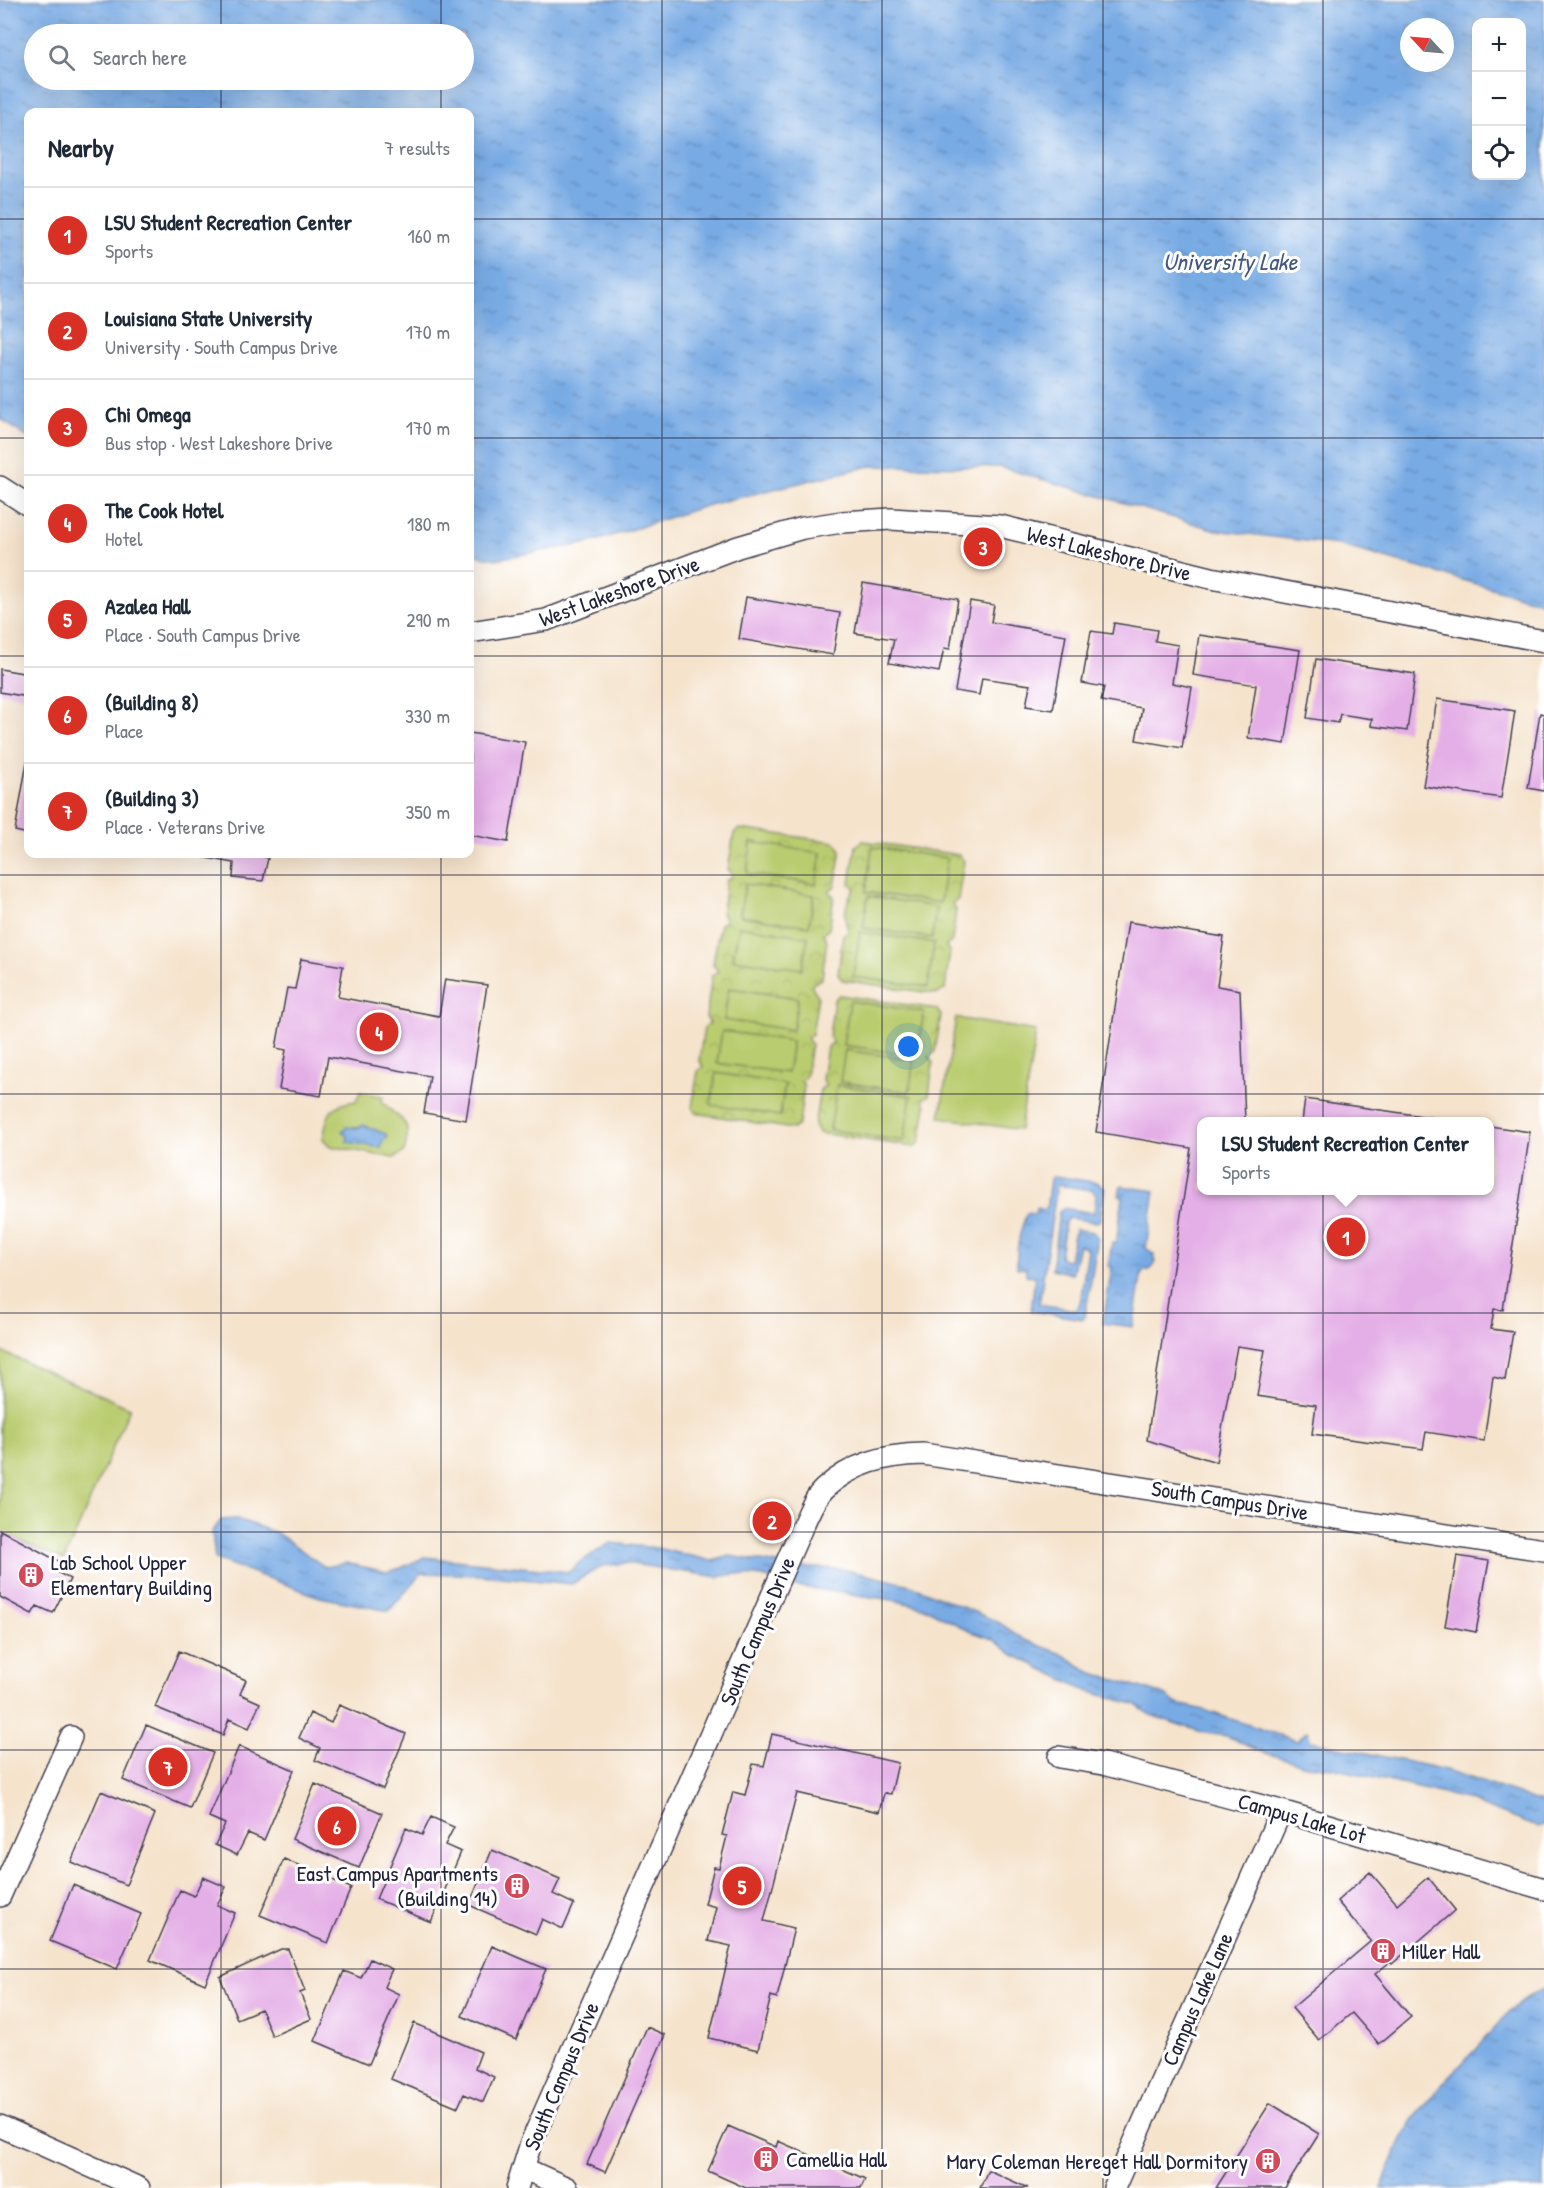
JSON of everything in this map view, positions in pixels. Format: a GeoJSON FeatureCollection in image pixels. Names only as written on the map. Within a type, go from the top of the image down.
{"type":"FeatureCollection","features":[{"type":"Feature","properties":{"kind":"street"},"geometry":{"type":"LineString","coordinates":[[0,487],[24,502]]}},
{"type":"Feature","properties":{"kind":"street","name":"West Lakeshore Drive"},"geometry":{"type":"LineString","coordinates":[[474,631],[546,621],[738,547],[803,528],[891,519],[1000,526],[1211,578],[1544,641]]}},
{"type":"Feature","properties":{"kind":"street","name":"South Campus Drive"},"geometry":{"type":"LineString","coordinates":[[517,2188],[531,2143],[755,1637],[802,1525],[823,1489],[850,1471],[872,1460],[892,1455],[923,1454],[1544,1550]]}},
{"type":"Feature","properties":{"kind":"street"},"geometry":{"type":"LineString","coordinates":[[0,1896],[71,1737]]}},
{"type":"Feature","properties":{"kind":"street","name":"Campus Lake Lot"},"geometry":{"type":"LineString","coordinates":[[1059,1757],[1103,1764],[1281,1810],[1544,1889]]}},
{"type":"Feature","properties":{"kind":"street","name":"Campus Lake Lane"},"geometry":{"type":"LineString","coordinates":[[1114,2188],[1281,1810]]}},
{"type":"Feature","properties":{"kind":"street"},"geometry":{"type":"LineString","coordinates":[[0,2126],[139,2188]]}},
{"type":"Feature","properties":{"kind":"street"},"geometry":{"type":"LineString","coordinates":[[523,2168],[567,2188]]}},
{"type":"Feature","properties":{"kind":"green space"},"geometry":{"type":"Polygon","coordinates":[[[739,829],[835,842],[841,850],[835,886],[829,891],[834,897],[829,929],[823,933],[827,940],[822,978],[811,985],[818,996],[812,1034],[807,1038],[811,1044],[806,1076],[801,1081],[804,1086],[799,1124],[793,1129],[696,1113],[692,1107],[698,1071],[703,1066],[699,1060],[704,1028],[710,1023],[706,1017],[712,976],[718,971],[713,964],[720,924],[726,920],[722,913],[726,881],[733,876],[728,870],[734,833],[739,829]]]}},
{"type":"Feature","properties":{"kind":"green space"},"geometry":{"type":"Polygon","coordinates":[[[863,841],[959,855],[964,861],[958,899],[952,904],[956,910],[952,941],[946,946],[950,951],[945,989],[938,994],[842,980],[838,974],[843,935],[849,931],[846,909],[849,897],[855,889],[850,883],[856,846],[863,841]]]}},
{"type":"Feature","properties":{"kind":"green space"},"geometry":{"type":"Polygon","coordinates":[[[751,842],[821,853],[816,884],[747,874],[751,842]]]}},
{"type":"Feature","properties":{"kind":"green space"},"geometry":{"type":"Polygon","coordinates":[[[872,847],[947,858],[940,903],[866,892],[872,847]]]}},
{"type":"Feature","properties":{"kind":"green space"},"geometry":{"type":"Polygon","coordinates":[[[745,884],[814,895],[809,926],[740,916],[745,884]]]}},
{"type":"Feature","properties":{"kind":"green space"},"geometry":{"type":"Polygon","coordinates":[[[868,896],[936,907],[932,938],[863,928],[868,896]]]}},
{"type":"Feature","properties":{"kind":"green space"},"geometry":{"type":"Polygon","coordinates":[[[739,926],[808,937],[802,969],[733,959],[739,926]]]}},
{"type":"Feature","properties":{"kind":"green space"},"geometry":{"type":"Polygon","coordinates":[[[860,932],[934,943],[928,987],[853,977],[860,932]]]}},
{"type":"Feature","properties":{"kind":"green space"},"geometry":{"type":"Polygon","coordinates":[[[729,988],[798,998],[793,1030],[724,1020],[729,988]]]}},
{"type":"Feature","properties":{"kind":"green space"},"geometry":{"type":"Polygon","coordinates":[[[839,995],[936,1009],[941,1015],[935,1052],[929,1057],[933,1063],[929,1095],[923,1099],[926,1106],[920,1142],[914,1147],[819,1133],[814,1126],[820,1090],[826,1085],[822,1079],[827,1047],[833,1043],[829,1036],[834,1000],[839,995]]]}},
{"type":"Feature","properties":{"kind":"green space"},"geometry":{"type":"Polygon","coordinates":[[[850,1001],[924,1012],[917,1056],[843,1045],[850,1001]]]}},
{"type":"Feature","properties":{"kind":"green space"},"geometry":{"type":"Polygon","coordinates":[[[956,1018],[1036,1031],[1020,1130],[940,1117],[956,1018]]]}},
{"type":"Feature","properties":{"kind":"green space"},"geometry":{"type":"Polygon","coordinates":[[[722,1031],[792,1041],[787,1073],[717,1063],[722,1031]]]}},
{"type":"Feature","properties":{"kind":"green space"},"geometry":{"type":"Polygon","coordinates":[[[845,1050],[914,1060],[909,1092],[840,1082],[845,1050]]]}},
{"type":"Feature","properties":{"kind":"green space"},"geometry":{"type":"Polygon","coordinates":[[[716,1073],[785,1084],[780,1116],[711,1105],[716,1073]]]}},
{"type":"Feature","properties":{"kind":"green space"},"geometry":{"type":"Polygon","coordinates":[[[837,1085],[911,1096],[904,1141],[830,1130],[837,1085]]]}},
{"type":"Feature","properties":{"kind":"green space"},"geometry":{"type":"Polygon","coordinates":[[[360,1092],[383,1096],[382,1101],[406,1125],[407,1140],[404,1152],[394,1158],[330,1146],[323,1139],[331,1111],[347,1102],[356,1101],[360,1092]]]}},
{"type":"Feature","properties":{"kind":"green space"},"geometry":{"type":"Polygon","coordinates":[[[0,1351],[130,1408],[64,1560],[0,1532],[0,1351]]]}},
{"type":"Feature","properties":{"kind":"water","name":"University Lake"},"geometry":{"type":"Polygon","coordinates":[[[0,0],[1544,0],[1544,603],[1339,545],[1216,530],[1000,467],[870,466],[712,504],[589,543],[496,559],[474,555],[474,108],[24,108],[24,435],[0,418],[0,0]]]}},
{"type":"Feature","properties":{"kind":"water"},"geometry":{"type":"Polygon","coordinates":[[[363,1125],[386,1134],[387,1138],[382,1142],[381,1148],[347,1142],[348,1137],[342,1131],[346,1127],[358,1128],[363,1125]]]}},
{"type":"Feature","properties":{"kind":"water"},"geometry":{"type":"Polygon","coordinates":[[[1055,1176],[1099,1183],[1105,1188],[1100,1220],[1097,1222],[1068,1218],[1065,1222],[1060,1256],[1063,1259],[1069,1260],[1075,1229],[1093,1232],[1098,1238],[1083,1319],[1031,1311],[1035,1276],[1026,1275],[1026,1269],[1017,1268],[1019,1240],[1024,1220],[1027,1213],[1035,1214],[1036,1208],[1046,1210],[1050,1179],[1055,1176]],[[1057,1185],[1039,1304],[1076,1310],[1080,1303],[1088,1249],[1079,1245],[1072,1274],[1052,1269],[1059,1211],[1063,1208],[1094,1213],[1096,1194],[1092,1190],[1057,1185]]]}},
{"type":"Feature","properties":{"kind":"water"},"geometry":{"type":"Polygon","coordinates":[[[1121,1186],[1155,1191],[1146,1248],[1154,1254],[1156,1262],[1151,1269],[1142,1272],[1133,1327],[1103,1323],[1112,1267],[1108,1266],[1112,1243],[1116,1243],[1123,1197],[1119,1195],[1121,1186]]]}},
{"type":"Feature","properties":{"kind":"water"},"geometry":{"type":"Polygon","coordinates":[[[237,1519],[277,1533],[325,1567],[346,1563],[387,1572],[425,1557],[569,1572],[580,1562],[610,1543],[657,1548],[712,1561],[730,1556],[797,1567],[842,1569],[911,1585],[998,1622],[1025,1640],[1062,1654],[1090,1672],[1165,1695],[1177,1704],[1201,1709],[1297,1741],[1307,1731],[1311,1741],[1446,1770],[1544,1803],[1544,1825],[1537,1827],[1461,1798],[1332,1768],[1306,1765],[1256,1750],[1227,1736],[1205,1733],[1152,1716],[1134,1704],[1090,1692],[1012,1654],[993,1639],[971,1632],[926,1608],[893,1600],[793,1586],[763,1577],[735,1574],[718,1577],[626,1563],[602,1566],[572,1584],[481,1575],[422,1573],[389,1611],[320,1597],[215,1559],[212,1532],[221,1520],[237,1519]]]}},
{"type":"Feature","properties":{"kind":"water"},"geometry":{"type":"Polygon","coordinates":[[[1544,1989],[1544,2188],[1381,2188],[1403,2138],[1428,2101],[1510,2011],[1525,1999],[1544,1989]]]}},
{"type":"Feature","properties":{"kind":"building"},"geometry":{"type":"Polygon","coordinates":[[[863,583],[958,599],[950,649],[944,648],[939,672],[889,663],[894,639],[855,633],[863,583]]]}},
{"type":"Feature","properties":{"kind":"building"},"geometry":{"type":"Polygon","coordinates":[[[746,597],[840,613],[833,655],[739,639],[746,597]]]}},
{"type":"Feature","properties":{"kind":"building"},"geometry":{"type":"Polygon","coordinates":[[[970,601],[994,605],[991,622],[1066,635],[1053,710],[1026,706],[1030,685],[982,678],[979,695],[955,691],[970,601]]]}},
{"type":"Feature","properties":{"kind":"building"},"geometry":{"type":"Polygon","coordinates":[[[1114,623],[1157,630],[1155,641],[1178,645],[1172,683],[1192,687],[1182,748],[1136,740],[1142,708],[1101,701],[1104,687],[1082,683],[1091,631],[1112,634],[1114,623]]]}},
{"type":"Feature","properties":{"kind":"building"},"geometry":{"type":"Polygon","coordinates":[[[1199,635],[1300,650],[1285,744],[1248,738],[1256,685],[1193,675],[1199,635]]]}},
{"type":"Feature","properties":{"kind":"building"},"geometry":{"type":"Polygon","coordinates":[[[1316,659],[1415,674],[1407,731],[1371,726],[1372,719],[1340,714],[1338,723],[1307,718],[1316,659]]]}},
{"type":"Feature","properties":{"kind":"building"},"geometry":{"type":"Polygon","coordinates":[[[0,669],[24,673],[24,696],[0,692],[0,669]]]}},
{"type":"Feature","properties":{"kind":"building"},"geometry":{"type":"Polygon","coordinates":[[[1437,699],[1515,711],[1501,798],[1423,786],[1437,699]]]}},
{"type":"Feature","properties":{"kind":"building"},"geometry":{"type":"Polygon","coordinates":[[[1540,713],[1544,714],[1544,791],[1528,788],[1540,713]]]}},
{"type":"Feature","properties":{"kind":"building"},"geometry":{"type":"Polygon","coordinates":[[[474,734],[525,742],[508,842],[474,836],[474,734]]]}},
{"type":"Feature","properties":{"kind":"building"},"geometry":{"type":"Polygon","coordinates":[[[24,779],[24,833],[15,831],[24,779]]]}},
{"type":"Feature","properties":{"kind":"building"},"geometry":{"type":"Polygon","coordinates":[[[206,858],[268,858],[263,881],[233,878],[234,863],[206,858]]]}},
{"type":"Feature","properties":{"kind":"building"},"geometry":{"type":"Polygon","coordinates":[[[1128,922],[1224,937],[1217,986],[1240,990],[1245,1117],[1197,1117],[1197,1195],[1494,1195],[1494,1127],[1530,1132],[1503,1310],[1494,1309],[1491,1329],[1513,1332],[1505,1380],[1493,1377],[1484,1441],[1426,1432],[1423,1449],[1312,1434],[1316,1405],[1257,1396],[1265,1350],[1237,1346],[1216,1462],[1147,1440],[1191,1148],[1096,1132],[1128,922]]]}},
{"type":"Feature","properties":{"kind":"building"},"geometry":{"type":"Polygon","coordinates":[[[301,959],[343,966],[338,997],[439,1016],[445,979],[487,985],[466,1120],[424,1113],[430,1076],[328,1057],[321,1096],[279,1089],[286,1050],[276,1048],[287,988],[295,989],[301,959]]]}},
{"type":"Feature","properties":{"kind":"building"},"geometry":{"type":"Polygon","coordinates":[[[1305,1099],[1428,1117],[1303,1117],[1305,1099]]]}},
{"type":"Feature","properties":{"kind":"building","name":"Lab School Upper Elementary Building"},"geometry":{"type":"Polygon","coordinates":[[[0,1530],[60,1562],[55,1571],[70,1579],[53,1613],[37,1606],[32,1614],[0,1597],[0,1530]]]}},
{"type":"Feature","properties":{"kind":"building"},"geometry":{"type":"Polygon","coordinates":[[[1457,1556],[1489,1561],[1476,1632],[1445,1626],[1457,1556]]]}},
{"type":"Feature","properties":{"kind":"building"},"geometry":{"type":"Polygon","coordinates":[[[179,1651],[246,1680],[240,1694],[260,1703],[249,1728],[229,1719],[223,1735],[155,1707],[179,1651]]]}},
{"type":"Feature","properties":{"kind":"building"},"geometry":{"type":"Polygon","coordinates":[[[339,1705],[406,1734],[383,1789],[315,1760],[320,1748],[299,1738],[310,1713],[331,1723],[339,1705]]]}},
{"type":"Feature","properties":{"kind":"building"},"geometry":{"type":"Polygon","coordinates":[[[146,1725],[213,1753],[190,1808],[123,1780],[146,1725]]]}},
{"type":"Feature","properties":{"kind":"building"},"geometry":{"type":"Polygon","coordinates":[[[772,1734],[898,1763],[891,1794],[884,1793],[879,1812],[797,1793],[764,1921],[794,1928],[777,1998],[771,1996],[758,2050],[709,2038],[731,1946],[708,1941],[716,1907],[705,1904],[714,1867],[719,1868],[727,1836],[722,1835],[733,1792],[745,1795],[753,1764],[764,1766],[772,1734]]]}},
{"type":"Feature","properties":{"kind":"building"},"geometry":{"type":"Polygon","coordinates":[[[239,1746],[294,1770],[264,1840],[248,1833],[237,1855],[215,1845],[225,1824],[209,1817],[239,1746]]]}},
{"type":"Feature","properties":{"kind":"building"},"geometry":{"type":"Polygon","coordinates":[[[315,1784],[382,1813],[359,1868],[292,1839],[315,1784]]]}},
{"type":"Feature","properties":{"kind":"building"},"geometry":{"type":"Polygon","coordinates":[[[101,1791],[155,1814],[126,1885],[71,1862],[101,1791]]]}},
{"type":"Feature","properties":{"kind":"building"},"geometry":{"type":"Polygon","coordinates":[[[431,1817],[454,1827],[445,1845],[461,1852],[431,1922],[376,1899],[406,1828],[422,1835],[431,1817]]]}},
{"type":"Feature","properties":{"kind":"building","name":"East Campus Apartments (Building 14)"},"geometry":{"type":"Polygon","coordinates":[[[492,1850],[560,1879],[553,1894],[574,1904],[563,1929],[542,1919],[536,1934],[469,1905],[492,1850]]]}},
{"type":"Feature","properties":{"kind":"building"},"geometry":{"type":"Polygon","coordinates":[[[284,1859],[351,1888],[328,1943],[260,1915],[284,1859]]]}},
{"type":"Feature","properties":{"kind":"building","name":"Miller Hall"},"geometry":{"type":"Polygon","coordinates":[[[1370,1872],[1397,1904],[1428,1877],[1455,1910],[1392,1964],[1390,1962],[1375,1974],[1411,2017],[1379,2044],[1352,2013],[1319,2040],[1292,2008],[1371,1941],[1337,1901],[1370,1872]]]}},
{"type":"Feature","properties":{"kind":"building"},"geometry":{"type":"Polygon","coordinates":[[[203,1877],[226,1887],[217,1905],[235,1913],[205,1984],[150,1960],[180,1890],[194,1896],[203,1877]]]}},
{"type":"Feature","properties":{"kind":"building"},"geometry":{"type":"Polygon","coordinates":[[[73,1885],[141,1914],[117,1969],[50,1941],[73,1885]]]}},
{"type":"Feature","properties":{"kind":"building"},"geometry":{"type":"Polygon","coordinates":[[[492,1946],[546,1969],[516,2040],[462,2016],[492,1946]]]}},
{"type":"Feature","properties":{"kind":"building"},"geometry":{"type":"Polygon","coordinates":[[[281,1949],[288,1949],[305,1991],[300,1993],[311,2019],[272,2036],[261,2009],[237,2019],[220,1977],[281,1949]]]}},
{"type":"Feature","properties":{"kind":"building"},"geometry":{"type":"Polygon","coordinates":[[[370,1959],[392,1969],[384,1987],[399,1994],[369,2064],[315,2041],[344,1971],[361,1978],[370,1959]]]}},
{"type":"Feature","properties":{"kind":"building"},"geometry":{"type":"Polygon","coordinates":[[[414,2023],[481,2052],[475,2068],[494,2077],[483,2102],[464,2094],[458,2107],[391,2079],[414,2023]]]}},
{"type":"Feature","properties":{"kind":"building"},"geometry":{"type":"Polygon","coordinates":[[[647,2027],[665,2035],[605,2172],[587,2164],[647,2027]]]}},
{"type":"Feature","properties":{"kind":"building","name":"Mary Coleman Hereget Hall Dormitory"},"geometry":{"type":"Polygon","coordinates":[[[1270,2103],[1319,2134],[1285,2188],[1216,2188],[1270,2103]]]}},
{"type":"Feature","properties":{"kind":"building","name":"Camellia Hall"},"geometry":{"type":"Polygon","coordinates":[[[728,2126],[776,2147],[778,2141],[865,2179],[861,2188],[746,2188],[708,2171],[728,2126]]]}},
{"type":"Feature","properties":{"kind":"building"},"geometry":{"type":"Polygon","coordinates":[[[988,2170],[1028,2188],[980,2188],[988,2170]]]}},
{"type":"Feature","properties":{"kind":"place","name":"Chi Omega"},"geometry":{"type":"Point","coordinates":[983,547]}},
{"type":"Feature","properties":{"kind":"place","name":"The Cook Hotel"},"geometry":{"type":"Point","coordinates":[379,1032]}},
{"type":"Feature","properties":{"kind":"place","name":"LSU Student Recreation Center"},"geometry":{"type":"Point","coordinates":[1346,1237]}},
{"type":"Feature","properties":{"kind":"place","name":"Louisiana State University"},"geometry":{"type":"Point","coordinates":[772,1521]}},
{"type":"Feature","properties":{"kind":"place","name":"Lab School Upper Elementary Building"},"geometry":{"type":"Point","coordinates":[31,1575]}},
{"type":"Feature","properties":{"kind":"place","name":"(Building 3)"},"geometry":{"type":"Point","coordinates":[168,1767]}},
{"type":"Feature","properties":{"kind":"place","name":"(Building 8)"},"geometry":{"type":"Point","coordinates":[337,1826]}},
{"type":"Feature","properties":{"kind":"place","name":"East Campus Apartments (Building 14)"},"geometry":{"type":"Point","coordinates":[517,1886]}},
{"type":"Feature","properties":{"kind":"place","name":"Azalea Hall"},"geometry":{"type":"Point","coordinates":[742,1886]}},
{"type":"Feature","properties":{"kind":"place","name":"Miller Hall"},"geometry":{"type":"Point","coordinates":[1383,1951]}},
{"type":"Feature","properties":{"kind":"place","name":"Camellia Hall"},"geometry":{"type":"Point","coordinates":[766,2159]}},
{"type":"Feature","properties":{"kind":"place","name":"Mary Coleman Hereget Hall Dormitory"},"geometry":{"type":"Point","coordinates":[1268,2161]}}]}
